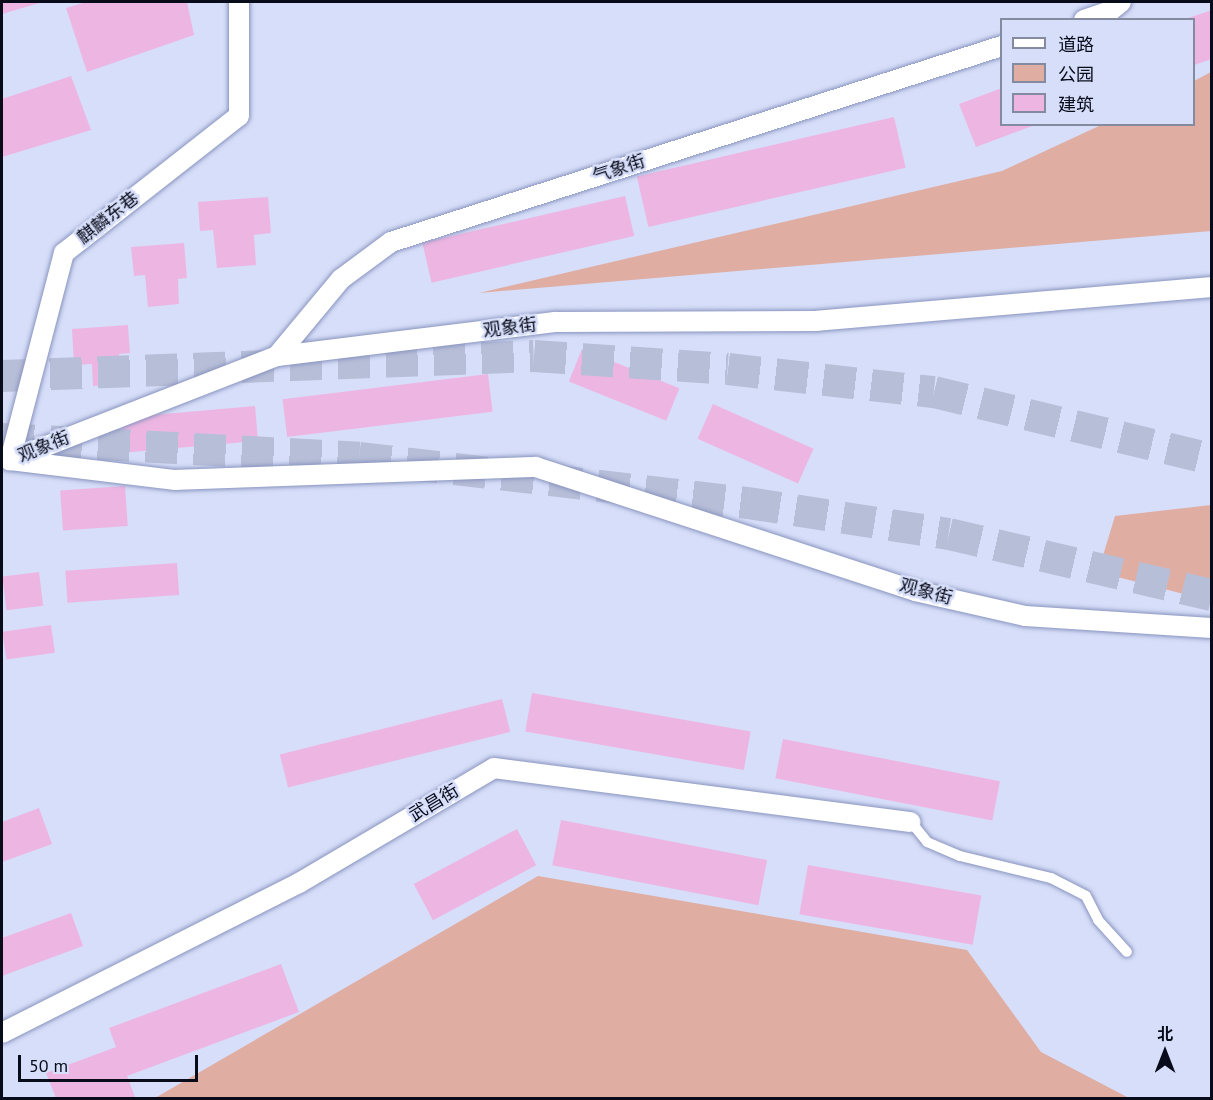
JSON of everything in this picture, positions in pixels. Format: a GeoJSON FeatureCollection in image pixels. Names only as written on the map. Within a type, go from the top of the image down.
{"type":"FeatureCollection","features":[{"type":"Feature","properties":{"kind":"street","name":"麒麟东巷"},"geometry":{"type":"LineString","coordinates":[[6,462],[64,253],[239,116],[239,2]]}},
{"type":"Feature","properties":{"kind":"street"},"geometry":{"type":"LineString","coordinates":[[1090,18],[1110,11],[1121,2]]}},
{"type":"Feature","properties":{"kind":"street","name":"气象街"},"geometry":{"type":"LineString","coordinates":[[277,356],[341,279],[391,242],[1000,47]]}},
{"type":"Feature","properties":{"kind":"street","name":"观象街"},"geometry":{"type":"LineString","coordinates":[[6,462],[277,356],[555,322],[817,321],[1212,287]]}},
{"type":"Feature","properties":{"kind":"street","name":"观象街"},"geometry":{"type":"LineString","coordinates":[[6,462],[176,480],[536,467],[915,591],[1025,616],[1212,628]]}},
{"type":"Feature","properties":{"kind":"street","name":"武昌街"},"geometry":{"type":"LineString","coordinates":[[2,1033],[299,883],[494,768],[911,822]]}},
{"type":"Feature","properties":{"kind":"lane"},"geometry":{"type":"LineString","coordinates":[[911,822],[927,842],[949,851],[1051,878],[1086,896],[1098,920],[1127,952]]}},
{"type":"Feature","properties":{"kind":"green space"},"geometry":{"type":"Polygon","coordinates":[[[1211,72],[1211,231],[479,293],[1002,171],[1099,126],[1195,126],[1195,80],[1211,72]]]}},
{"type":"Feature","properties":{"kind":"green space"},"geometry":{"type":"Polygon","coordinates":[[[1211,505],[1211,601],[1098,572],[1115,516],[1211,505]]]}},
{"type":"Feature","properties":{"kind":"green space"},"geometry":{"type":"Polygon","coordinates":[[[538,876],[967,950],[1041,1052],[1129,1098],[155,1098],[538,876]]]}},
{"type":"Feature","properties":{"kind":"building"},"geometry":{"type":"Polygon","coordinates":[[[2,2],[43,2],[2,14],[2,2]]]}},
{"type":"Feature","properties":{"kind":"building"},"geometry":{"type":"Polygon","coordinates":[[[86,2],[187,2],[194,35],[87,72],[66,8],[86,2]]]}},
{"type":"Feature","properties":{"kind":"building"},"geometry":{"type":"Polygon","coordinates":[[[1212,10],[1212,59],[1195,65],[1195,18],[1188,18],[1212,10]]]}},
{"type":"Feature","properties":{"kind":"building"},"geometry":{"type":"Polygon","coordinates":[[[71,76],[91,130],[2,157],[2,99],[71,76]]]}},
{"type":"Feature","properties":{"kind":"building"},"geometry":{"type":"Polygon","coordinates":[[[1000,89],[1000,126],[1032,126],[976,147],[959,104],[1000,89]]]}},
{"type":"Feature","properties":{"kind":"building"},"geometry":{"type":"Polygon","coordinates":[[[894,117],[906,168],[648,227],[637,176],[894,117]]]}},
{"type":"Feature","properties":{"kind":"building"},"geometry":{"type":"Polygon","coordinates":[[[625,196],[634,236],[432,283],[422,243],[625,196]]]}},
{"type":"Feature","properties":{"kind":"building"},"geometry":{"type":"Polygon","coordinates":[[[268,197],[271,233],[254,235],[256,265],[217,268],[213,230],[200,231],[198,202],[268,197]]]}},
{"type":"Feature","properties":{"kind":"building"},"geometry":{"type":"Polygon","coordinates":[[[184,243],[187,278],[178,279],[179,304],[148,307],[145,275],[134,276],[131,247],[184,243]]]}},
{"type":"Feature","properties":{"kind":"building"},"geometry":{"type":"Polygon","coordinates":[[[128,325],[130,353],[119,354],[121,384],[93,386],[92,364],[74,365],[72,329],[128,325]]]}},
{"type":"Feature","properties":{"kind":"building"},"geometry":{"type":"Polygon","coordinates":[[[582,349],[679,388],[666,421],[569,381],[582,349]]]}},
{"type":"Feature","properties":{"kind":"building"},"geometry":{"type":"Polygon","coordinates":[[[488,374],[493,412],[287,437],[283,399],[488,374]]]}},
{"type":"Feature","properties":{"kind":"building"},"geometry":{"type":"Polygon","coordinates":[[[713,404],[813,449],[798,483],[698,439],[713,404]]]}},
{"type":"Feature","properties":{"kind":"building"},"geometry":{"type":"Polygon","coordinates":[[[255,406],[258,441],[124,453],[121,418],[255,406]]]}},
{"type":"Feature","properties":{"kind":"building"},"geometry":{"type":"Polygon","coordinates":[[[125,486],[128,526],[63,530],[60,491],[125,486]]]}},
{"type":"Feature","properties":{"kind":"building"},"geometry":{"type":"Polygon","coordinates":[[[177,563],[179,595],[68,603],[65,571],[177,563]]]}},
{"type":"Feature","properties":{"kind":"building"},"geometry":{"type":"Polygon","coordinates":[[[39,572],[43,606],[6,610],[2,577],[39,572]]]}},
{"type":"Feature","properties":{"kind":"building"},"geometry":{"type":"Polygon","coordinates":[[[51,625],[55,653],[6,660],[2,632],[51,625]]]}},
{"type":"Feature","properties":{"kind":"building"},"geometry":{"type":"Polygon","coordinates":[[[532,693],[751,732],[744,770],[525,731],[532,693]]]}},
{"type":"Feature","properties":{"kind":"building"},"geometry":{"type":"Polygon","coordinates":[[[502,699],[510,732],[288,787],[280,754],[502,699]]]}},
{"type":"Feature","properties":{"kind":"building"},"geometry":{"type":"Polygon","coordinates":[[[783,739],[1000,781],[992,820],[775,778],[783,739]]]}},
{"type":"Feature","properties":{"kind":"building"},"geometry":{"type":"Polygon","coordinates":[[[39,808],[52,844],[2,862],[2,822],[39,808]]]}},
{"type":"Feature","properties":{"kind":"building"},"geometry":{"type":"Polygon","coordinates":[[[561,820],[767,860],[758,905],[552,865],[561,820]]]}},
{"type":"Feature","properties":{"kind":"building"},"geometry":{"type":"Polygon","coordinates":[[[517,829],[536,865],[433,920],[414,884],[517,829]]]}},
{"type":"Feature","properties":{"kind":"building"},"geometry":{"type":"Polygon","coordinates":[[[808,865],[981,896],[973,945],[799,914],[808,865]]]}},
{"type":"Feature","properties":{"kind":"building"},"geometry":{"type":"Polygon","coordinates":[[[71,913],[83,946],[2,976],[2,938],[71,913]]]}},
{"type":"Feature","properties":{"kind":"building"},"geometry":{"type":"Polygon","coordinates":[[[281,964],[299,1012],[127,1076],[135,1097],[56,1098],[46,1073],[116,1047],[109,1028],[281,964]]]}},
{"type":"Feature","properties":{"kind":"tunnel"},"geometry":{"type":"LineString","coordinates":[[2,376],[534,356],[728,369],[934,392],[1212,459]]}},
{"type":"Feature","properties":{"kind":"tunnel"},"geometry":{"type":"LineString","coordinates":[[2,439],[359,458],[748,503],[949,534],[1212,595]]}}]}
